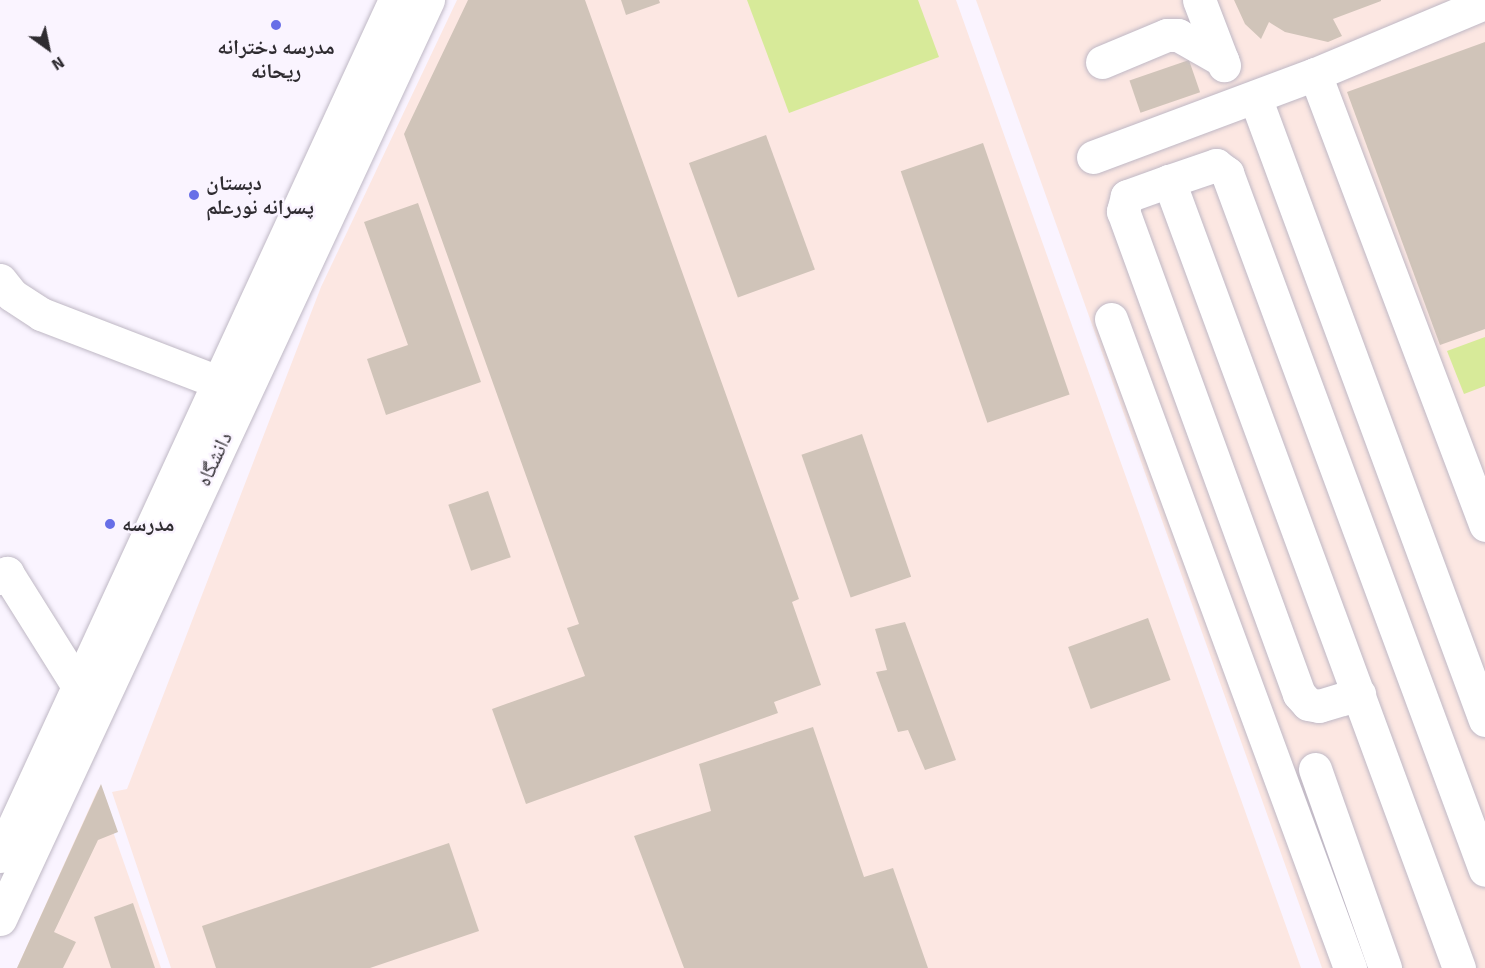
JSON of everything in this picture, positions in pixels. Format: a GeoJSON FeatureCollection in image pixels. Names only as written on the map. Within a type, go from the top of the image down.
{"type":"FeatureCollection","features":[{"type":"Feature","properties":{"kind":"street","name":"دانشگاه"},"geometry":{"type":"LineString","coordinates":[[0,919],[218,382],[395,0]]}},
{"type":"Feature","properties":{"kind":"street","name":"دانشگاه"},"geometry":{"type":"LineString","coordinates":[[0,856],[90,693],[428,0]]}},
{"type":"Feature","properties":{"kind":"street"},"geometry":{"type":"LineString","coordinates":[[1199,0],[1222,60],[1247,100],[1284,181],[1485,720]]}},
{"type":"Feature","properties":{"kind":"street"},"geometry":{"type":"LineString","coordinates":[[1093,157],[1315,74],[1485,3]]}},
{"type":"Feature","properties":{"kind":"street"},"geometry":{"type":"LineString","coordinates":[[1102,62],[1167,35],[1178,34],[1222,60]]}},
{"type":"Feature","properties":{"kind":"street"},"geometry":{"type":"LineString","coordinates":[[1315,74],[1485,525]]}},
{"type":"Feature","properties":{"kind":"street"},"geometry":{"type":"LineString","coordinates":[[1359,694],[1319,706],[1308,704],[1299,694],[1123,212],[1127,196],[1216,165],[1227,173],[1485,870]]}},
{"type":"Feature","properties":{"kind":"street"},"geometry":{"type":"LineString","coordinates":[[1234,193],[1275,177],[1284,181]]}},
{"type":"Feature","properties":{"kind":"street"},"geometry":{"type":"LineString","coordinates":[[1169,182],[1459,968]]}},
{"type":"Feature","properties":{"kind":"street"},"geometry":{"type":"LineString","coordinates":[[0,280],[12,295],[41,314],[218,382]]}},
{"type":"Feature","properties":{"kind":"street"},"geometry":{"type":"LineString","coordinates":[[1111,319],[1350,968]]}},
{"type":"Feature","properties":{"kind":"street"},"geometry":{"type":"LineString","coordinates":[[0,578],[7,573],[90,693]]}},
{"type":"Feature","properties":{"kind":"street"},"geometry":{"type":"LineString","coordinates":[[1315,769],[1385,968]]}},
{"type":"Feature","properties":{"kind":"shaded area"},"geometry":{"type":"Polygon","coordinates":[[[457,0],[956,0],[1301,968],[171,968],[112,792],[127,789],[321,287],[457,0]]]}},
{"type":"Feature","properties":{"kind":"shaded area"},"geometry":{"type":"Polygon","coordinates":[[[976,0],[1485,0],[1485,968],[1322,968],[976,0]]]}},
{"type":"Feature","properties":{"kind":"shaded area"},"geometry":{"type":"Polygon","coordinates":[[[98,789],[161,968],[17,968],[98,789]]]}},
{"type":"Feature","properties":{"kind":"green space"},"geometry":{"type":"Polygon","coordinates":[[[747,0],[918,0],[939,57],[789,113],[747,0]]]}},
{"type":"Feature","properties":{"kind":"green space"},"geometry":{"type":"Polygon","coordinates":[[[1485,337],[1485,386],[1464,394],[1447,351],[1485,337]]]}},
{"type":"Feature","properties":{"kind":"building"},"geometry":{"type":"Polygon","coordinates":[[[468,0],[585,0],[799,599],[792,602],[821,685],[774,702],[778,713],[526,804],[492,709],[585,676],[567,628],[579,624],[404,134],[468,0]]]}},
{"type":"Feature","properties":{"kind":"building"},"geometry":{"type":"Polygon","coordinates":[[[621,0],[659,0],[660,3],[626,15],[621,0]]]}},
{"type":"Feature","properties":{"kind":"building"},"geometry":{"type":"Polygon","coordinates":[[[1234,0],[1381,1],[1333,19],[1342,36],[1328,42],[1285,32],[1269,22],[1261,39],[1245,24],[1234,0]]]}},
{"type":"Feature","properties":{"kind":"building"},"geometry":{"type":"Polygon","coordinates":[[[1485,42],[1485,329],[1440,345],[1347,92],[1485,42]]]}},
{"type":"Feature","properties":{"kind":"building"},"geometry":{"type":"Polygon","coordinates":[[[1189,60],[1200,92],[1141,113],[1129,81],[1189,60]]]}},
{"type":"Feature","properties":{"kind":"building"},"geometry":{"type":"Polygon","coordinates":[[[766,135],[815,269],[738,297],[689,163],[766,135]]]}},
{"type":"Feature","properties":{"kind":"building"},"geometry":{"type":"Polygon","coordinates":[[[983,143],[1070,395],[987,423],[901,171],[983,143]]]}},
{"type":"Feature","properties":{"kind":"building"},"geometry":{"type":"Polygon","coordinates":[[[418,203],[481,382],[386,415],[367,359],[408,345],[364,222],[418,203]]]}},
{"type":"Feature","properties":{"kind":"building"},"geometry":{"type":"Polygon","coordinates":[[[862,434],[911,577],[851,598],[801,455],[862,434]]]}},
{"type":"Feature","properties":{"kind":"building"},"geometry":{"type":"Polygon","coordinates":[[[488,491],[511,557],[471,571],[448,505],[488,491]]]}},
{"type":"Feature","properties":{"kind":"building"},"geometry":{"type":"Polygon","coordinates":[[[1148,618],[1171,680],[1091,709],[1068,647],[1148,618]]]}},
{"type":"Feature","properties":{"kind":"building"},"geometry":{"type":"Polygon","coordinates":[[[905,622],[956,760],[925,770],[908,730],[898,732],[876,672],[887,670],[875,629],[905,622]]]}},
{"type":"Feature","properties":{"kind":"building"},"geometry":{"type":"Polygon","coordinates":[[[813,727],[864,877],[893,868],[928,968],[684,968],[634,836],[711,811],[699,764],[813,727]]]}},
{"type":"Feature","properties":{"kind":"building"},"geometry":{"type":"Polygon","coordinates":[[[101,784],[118,832],[98,840],[54,932],[76,942],[63,968],[17,968],[101,784]]]}},
{"type":"Feature","properties":{"kind":"building"},"geometry":{"type":"Polygon","coordinates":[[[449,843],[479,931],[370,968],[216,968],[202,926],[449,843]]]}},
{"type":"Feature","properties":{"kind":"building"},"geometry":{"type":"Polygon","coordinates":[[[133,903],[155,968],[111,968],[94,917],[133,903]]]}},
{"type":"Feature","properties":{"kind":"place","name":"مدرسه دخترانه ریحانه"},"geometry":{"type":"Point","coordinates":[276,25]}},
{"type":"Feature","properties":{"kind":"place","name":"دبستان پسرانه نورعلم"},"geometry":{"type":"Point","coordinates":[194,195]}},
{"type":"Feature","properties":{"kind":"place","name":"مدرسه"},"geometry":{"type":"Point","coordinates":[110,524]}}]}
